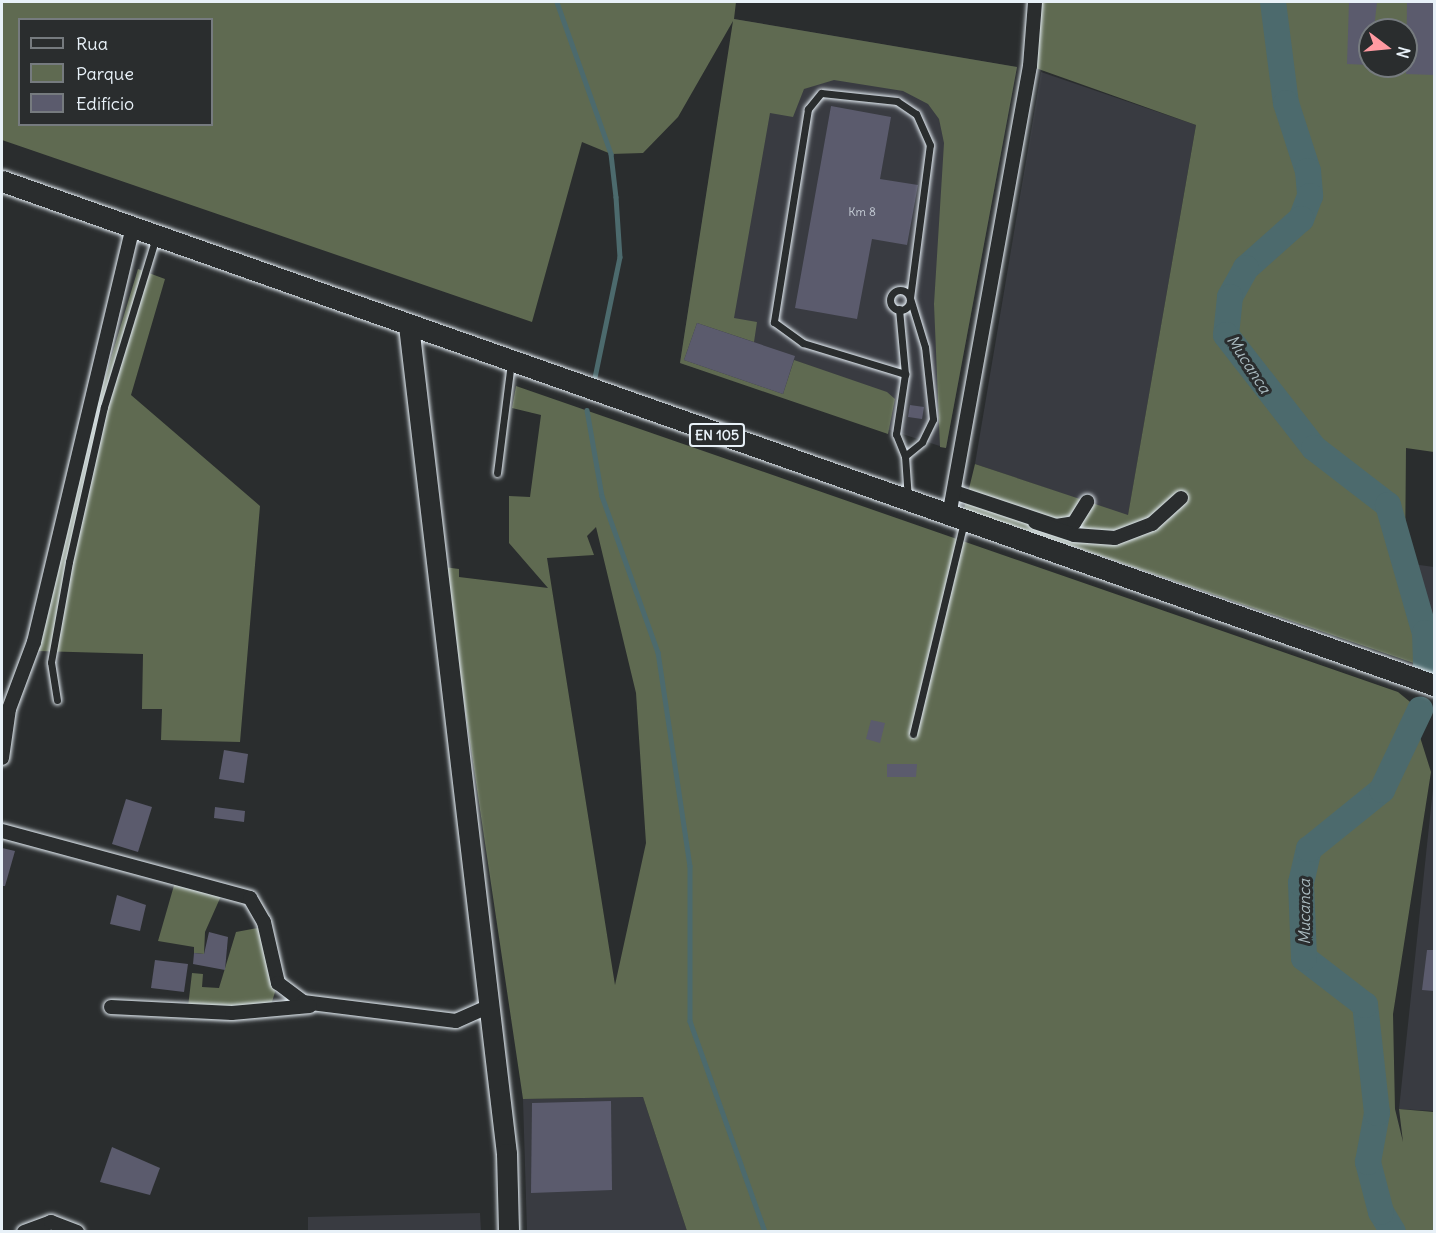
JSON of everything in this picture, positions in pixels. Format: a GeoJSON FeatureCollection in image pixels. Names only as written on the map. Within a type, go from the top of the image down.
{"type":"FeatureCollection","features":[{"type":"Feature","properties":{"kind":"main road","name":"EN 105"},"geometry":{"type":"LineString","coordinates":[[2,181],[956,519],[1434,685]]}},
{"type":"Feature","properties":{"kind":"street"},"geometry":{"type":"LineString","coordinates":[[956,519],[954,492],[1030,66],[1035,2]]}},
{"type":"Feature","properties":{"kind":"street"},"geometry":{"type":"LineString","coordinates":[[2,758],[9,709],[34,642],[133,226]]}},
{"type":"Feature","properties":{"kind":"street"},"geometry":{"type":"LineString","coordinates":[[409,326],[507,1154],[509,1232]]}},
{"type":"Feature","properties":{"kind":"street"},"geometry":{"type":"LineString","coordinates":[[954,492],[1074,535],[1115,538],[1152,524],[1180,498]]}},
{"type":"Feature","properties":{"kind":"street"},"geometry":{"type":"LineString","coordinates":[[1035,522],[1074,523],[1087,502]]}},
{"type":"Feature","properties":{"kind":"street"},"geometry":{"type":"LineString","coordinates":[[2,831],[250,898],[264,922],[278,983],[295,998],[456,1021],[489,1006]]}},
{"type":"Feature","properties":{"kind":"street"},"geometry":{"type":"LineString","coordinates":[[111,1006],[232,1013],[325,1004]]}},
{"type":"Feature","properties":{"kind":"street"},"geometry":{"type":"LineString","coordinates":[[31,1230],[51,1222],[73,1231]]}},
{"type":"Feature","properties":{"kind":"lane"},"geometry":{"type":"LineString","coordinates":[[905,374],[803,343],[774,322],[808,109],[821,93],[897,101],[916,114],[930,145],[910,298],[907,307],[898,309],[891,304],[894,292],[903,290],[910,298],[925,347],[933,419],[922,442],[905,456]]}},
{"type":"Feature","properties":{"kind":"lane"},"geometry":{"type":"LineString","coordinates":[[57,700],[51,662],[69,562],[104,407],[157,235]]}},
{"type":"Feature","properties":{"kind":"lane"},"geometry":{"type":"LineString","coordinates":[[898,309],[905,374],[896,434],[905,456],[909,502]]}},
{"type":"Feature","properties":{"kind":"lane"},"geometry":{"type":"LineString","coordinates":[[497,472],[511,362]]}},
{"type":"Feature","properties":{"kind":"lane"},"geometry":{"type":"LineString","coordinates":[[913,734],[956,519]]}},
{"type":"Feature","properties":{"kind":"shaded area"},"geometry":{"type":"Polygon","coordinates":[[[734,19],[1017,67],[946,448],[680,363],[734,19]]]}},
{"type":"Feature","properties":{"kind":"shaded area"},"geometry":{"type":"Polygon","coordinates":[[[1041,72],[1196,125],[1128,516],[975,464],[1041,72]]]}},
{"type":"Feature","properties":{"kind":"shaded area"},"geometry":{"type":"Polygon","coordinates":[[[1405,563],[1434,567],[1434,624],[1432,611],[1405,563]]]}},
{"type":"Feature","properties":{"kind":"shaded area"},"geometry":{"type":"Polygon","coordinates":[[[1434,779],[1434,1111],[1399,1109],[1434,779]]]}},
{"type":"Feature","properties":{"kind":"shaded area"},"geometry":{"type":"Polygon","coordinates":[[[643,1097],[687,1231],[527,1231],[523,1099],[643,1097]]]}},
{"type":"Feature","properties":{"kind":"shaded area"},"geometry":{"type":"Polygon","coordinates":[[[480,1213],[481,1231],[308,1231],[308,1217],[480,1213]]]}},
{"type":"Feature","properties":{"kind":"green space"},"geometry":{"type":"Polygon","coordinates":[[[2,2],[736,2],[734,19],[1017,67],[946,448],[940,447],[934,304],[944,143],[939,119],[928,104],[903,91],[834,80],[804,89],[793,117],[770,113],[734,318],[757,322],[754,342],[697,323],[684,360],[783,394],[794,360],[887,392],[895,399],[888,434],[680,363],[733,21],[678,117],[643,153],[611,154],[582,142],[532,322],[2,140],[2,2]]]}},
{"type":"Feature","properties":{"kind":"green space"},"geometry":{"type":"Polygon","coordinates":[[[1035,2],[1434,2],[1434,452],[1406,448],[1405,563],[1432,611],[1434,670],[964,509],[975,464],[1128,515],[1196,125],[1030,66],[1035,2]]]}},
{"type":"Feature","properties":{"kind":"green space"},"geometry":{"type":"Polygon","coordinates":[[[138,269],[165,279],[131,395],[260,506],[240,742],[161,740],[162,709],[142,709],[143,654],[38,651],[91,424],[138,269]]]}},
{"type":"Feature","properties":{"kind":"green space"},"geometry":{"type":"Polygon","coordinates":[[[516,386],[1398,692],[1420,710],[1420,737],[1431,772],[1393,1014],[1395,1109],[1403,1142],[1399,1109],[1434,1112],[1434,1231],[687,1231],[643,1097],[523,1099],[444,567],[459,569],[459,577],[548,588],[509,543],[509,496],[530,497],[541,415],[512,408],[516,386]],[[596,527],[587,536],[594,555],[547,558],[615,985],[646,843],[636,693],[596,527]]]}},
{"type":"Feature","properties":{"kind":"green space"},"geometry":{"type":"Polygon","coordinates":[[[175,882],[221,896],[205,932],[204,954],[194,953],[194,947],[158,941],[175,882]]]}},
{"type":"Feature","properties":{"kind":"green space"},"geometry":{"type":"Polygon","coordinates":[[[258,928],[275,992],[271,1005],[188,1007],[192,973],[203,974],[202,987],[219,988],[236,932],[258,928]]]}},
{"type":"Feature","properties":{"kind":"building"},"geometry":{"type":"Polygon","coordinates":[[[1349,2],[1377,2],[1375,18],[1358,18],[1358,64],[1347,64],[1349,2]]]}},
{"type":"Feature","properties":{"kind":"building"},"geometry":{"type":"Polygon","coordinates":[[[1407,2],[1434,2],[1434,75],[1418,74],[1418,18],[1407,18],[1407,2]]]}},
{"type":"Feature","properties":{"kind":"building"},"geometry":{"type":"Polygon","coordinates":[[[831,106],[891,117],[880,179],[918,185],[907,245],[872,239],[857,319],[795,308],[831,106]]]}},
{"type":"Feature","properties":{"kind":"building"},"geometry":{"type":"Polygon","coordinates":[[[697,323],[795,356],[783,394],[684,360],[697,323]]]}},
{"type":"Feature","properties":{"kind":"building"},"geometry":{"type":"Polygon","coordinates":[[[910,405],[924,407],[922,419],[908,417],[910,405]]]}},
{"type":"Feature","properties":{"kind":"building"},"geometry":{"type":"Polygon","coordinates":[[[871,720],[885,723],[880,743],[866,739],[871,720]]]}},
{"type":"Feature","properties":{"kind":"building"},"geometry":{"type":"Polygon","coordinates":[[[224,750],[248,754],[244,783],[219,779],[224,750]]]}},
{"type":"Feature","properties":{"kind":"building"},"geometry":{"type":"Polygon","coordinates":[[[887,764],[917,764],[916,777],[887,777],[887,764]]]}},
{"type":"Feature","properties":{"kind":"building"},"geometry":{"type":"Polygon","coordinates":[[[126,799],[152,807],[138,852],[112,844],[126,799]]]}},
{"type":"Feature","properties":{"kind":"building"},"geometry":{"type":"Polygon","coordinates":[[[215,807],[245,811],[244,822],[214,818],[215,807]]]}},
{"type":"Feature","properties":{"kind":"building"},"geometry":{"type":"Polygon","coordinates":[[[2,848],[15,851],[5,886],[2,886],[2,848]]]}},
{"type":"Feature","properties":{"kind":"building"},"geometry":{"type":"Polygon","coordinates":[[[117,895],[146,905],[140,931],[110,924],[117,895]]]}},
{"type":"Feature","properties":{"kind":"building"},"geometry":{"type":"Polygon","coordinates":[[[209,932],[228,937],[225,970],[193,964],[194,953],[204,954],[209,932]]]}},
{"type":"Feature","properties":{"kind":"building"},"geometry":{"type":"Polygon","coordinates":[[[1427,950],[1434,950],[1434,991],[1422,990],[1427,950]]]}},
{"type":"Feature","properties":{"kind":"building"},"geometry":{"type":"Polygon","coordinates":[[[155,960],[188,964],[184,992],[151,988],[155,960]]]}},
{"type":"Feature","properties":{"kind":"building"},"geometry":{"type":"Polygon","coordinates":[[[611,1101],[612,1190],[531,1193],[532,1103],[611,1101]]]}},
{"type":"Feature","properties":{"kind":"building"},"geometry":{"type":"Polygon","coordinates":[[[112,1147],[160,1168],[150,1195],[100,1182],[112,1147]]]}},
{"type":"Feature","properties":{"kind":"waterway"},"geometry":{"type":"LineString","coordinates":[[557,2],[611,154],[616,197],[620,257],[595,378]]}},
{"type":"Feature","properties":{"kind":"waterway","name":"Mucanca"},"geometry":{"type":"LineString","coordinates":[[1273,2],[1286,103],[1308,171],[1310,196],[1301,219],[1246,268],[1230,297],[1226,335],[1314,448],[1388,505],[1425,633],[1426,668]]}},
{"type":"Feature","properties":{"kind":"waterway"},"geometry":{"type":"LineString","coordinates":[[587,410],[602,496],[658,652],[690,866],[690,1021],[765,1232]]}},
{"type":"Feature","properties":{"kind":"waterway","name":"Mucanca"},"geometry":{"type":"LineString","coordinates":[[1393,1232],[1381,1212],[1368,1162],[1377,1113],[1365,1005],[1304,958],[1301,883],[1309,849],[1382,790],[1420,710]]}}]}
